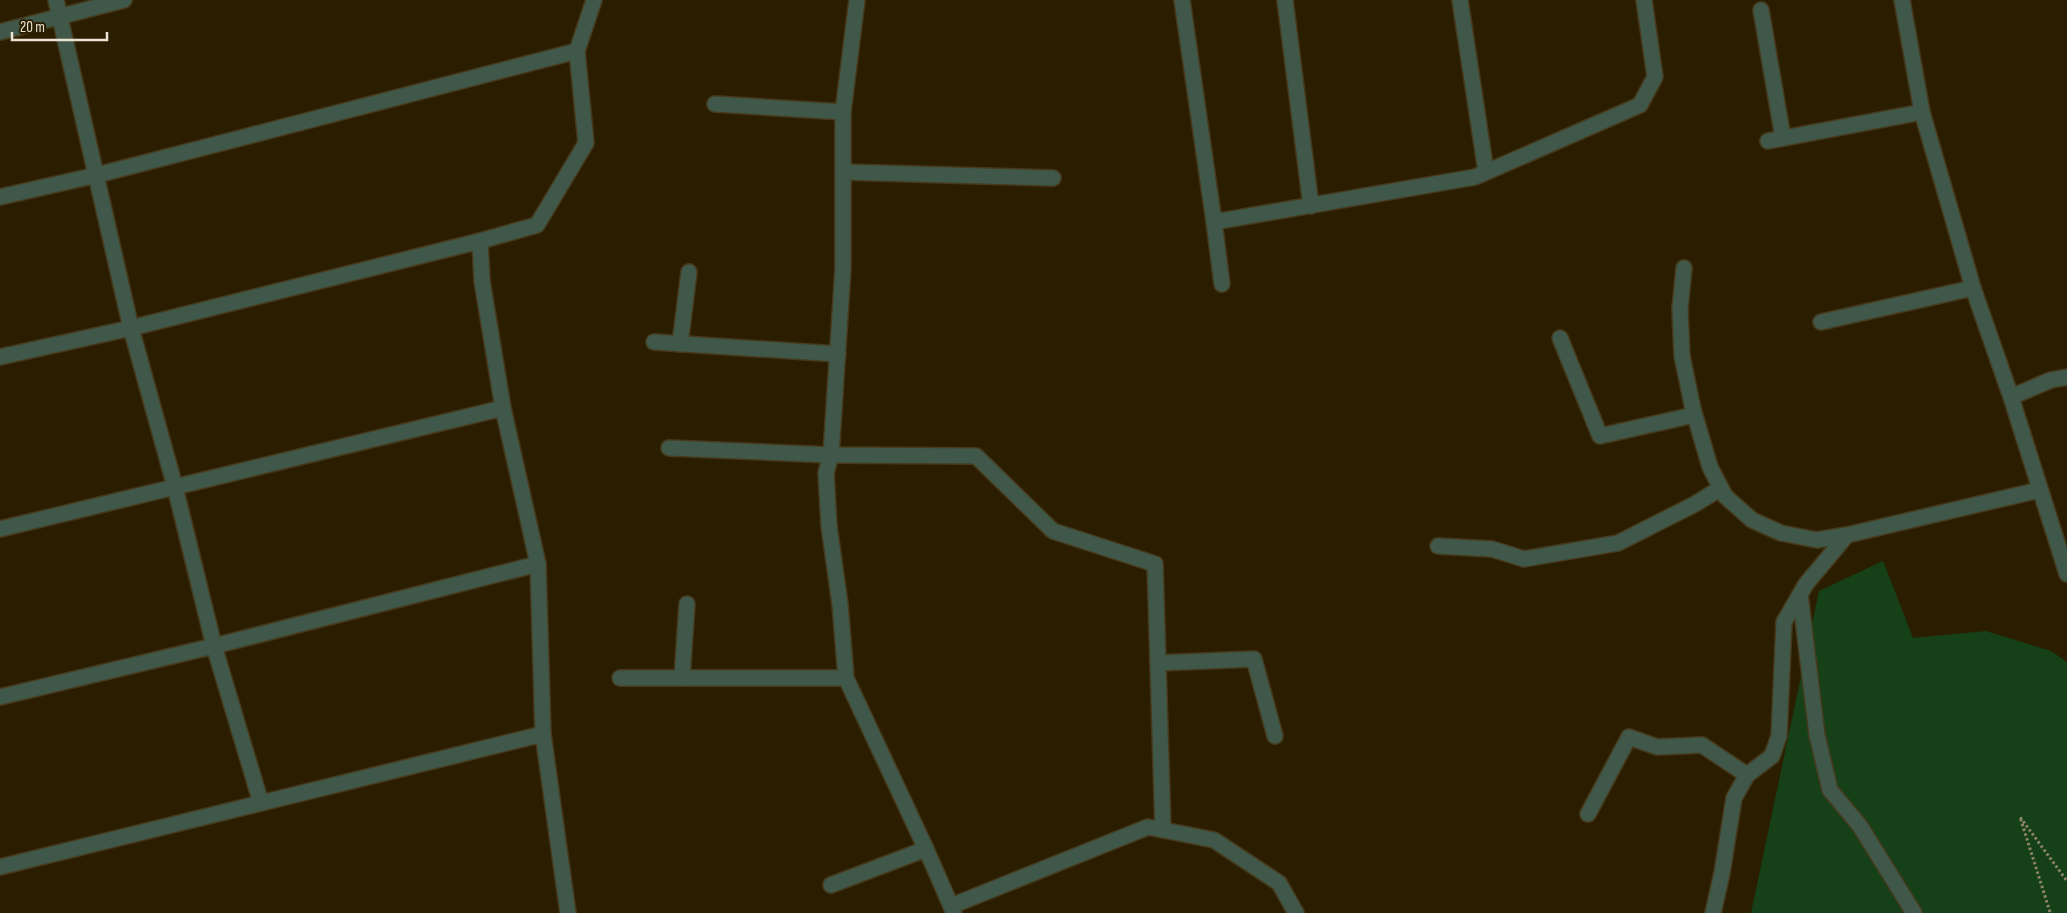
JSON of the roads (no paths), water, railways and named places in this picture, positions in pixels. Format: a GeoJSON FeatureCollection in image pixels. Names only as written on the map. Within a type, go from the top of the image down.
{"type":"FeatureCollection","features":[{"type":"Feature","properties":{"kind":"street"},"geometry":{"type":"LineString","coordinates":[[56,0],[130,328],[175,487],[214,646],[261,803]]}},
{"type":"Feature","properties":{"kind":"street"},"geometry":{"type":"LineString","coordinates":[[0,32],[124,0]]}},
{"type":"Feature","properties":{"kind":"street"},"geometry":{"type":"LineString","coordinates":[[0,357],[130,328],[480,241],[537,225],[586,143],[577,51],[594,0]]}},
{"type":"Feature","properties":{"kind":"street"},"geometry":{"type":"LineString","coordinates":[[857,0],[843,112],[843,268],[831,455],[826,473],[829,526],[840,604],[846,678],[953,910],[1148,827],[1214,840],[1279,882],[1296,913]]}},
{"type":"Feature","properties":{"kind":"street"},"geometry":{"type":"LineString","coordinates":[[1182,0],[1222,284]]}},
{"type":"Feature","properties":{"kind":"street"},"geometry":{"type":"LineString","coordinates":[[1285,0],[1310,206]]}},
{"type":"Feature","properties":{"kind":"street"},"geometry":{"type":"LineString","coordinates":[[1460,0],[1486,172]]}},
{"type":"Feature","properties":{"kind":"street"},"geometry":{"type":"LineString","coordinates":[[1214,222],[1474,177],[1640,105],[1655,77],[1644,0]]}},
{"type":"Feature","properties":{"kind":"street"},"geometry":{"type":"LineString","coordinates":[[1902,0],[1922,112],[1973,288],[2067,574]]}},
{"type":"Feature","properties":{"kind":"street"},"geometry":{"type":"LineString","coordinates":[[1761,10],[1784,138]]}},
{"type":"Feature","properties":{"kind":"street"},"geometry":{"type":"LineString","coordinates":[[0,197],[97,175],[577,51]]}},
{"type":"Feature","properties":{"kind":"street"},"geometry":{"type":"LineString","coordinates":[[715,104],[843,112]]}},
{"type":"Feature","properties":{"kind":"street"},"geometry":{"type":"LineString","coordinates":[[1768,141],[1922,112]]}},
{"type":"Feature","properties":{"kind":"street"},"geometry":{"type":"LineString","coordinates":[[843,172],[1053,178]]}},
{"type":"Feature","properties":{"kind":"street"},"geometry":{"type":"LineString","coordinates":[[480,241],[482,281],[503,408],[538,564],[543,734],[568,913]]}},
{"type":"Feature","properties":{"kind":"street"},"geometry":{"type":"LineString","coordinates":[[1684,268],[1680,309],[1682,356],[1694,415],[1710,467],[1725,496],[1752,520],[1781,533],[1816,540],[1847,535],[2039,490]]}},
{"type":"Feature","properties":{"kind":"street"},"geometry":{"type":"LineString","coordinates":[[680,344],[689,272]]}},
{"type":"Feature","properties":{"kind":"street"},"geometry":{"type":"LineString","coordinates":[[1821,322],[1973,288]]}},
{"type":"Feature","properties":{"kind":"street"},"geometry":{"type":"LineString","coordinates":[[1560,338],[1600,436],[1694,415]]}},
{"type":"Feature","properties":{"kind":"street"},"geometry":{"type":"LineString","coordinates":[[654,342],[838,354]]}},
{"type":"Feature","properties":{"kind":"street"},"geometry":{"type":"LineString","coordinates":[[2010,397],[2051,380],[2067,377]]}},
{"type":"Feature","properties":{"kind":"street"},"geometry":{"type":"LineString","coordinates":[[0,529],[503,408]]}},
{"type":"Feature","properties":{"kind":"street"},"geometry":{"type":"LineString","coordinates":[[670,448],[831,455],[976,456],[1053,531],[1155,564],[1163,830]]}},
{"type":"Feature","properties":{"kind":"street"},"geometry":{"type":"LineString","coordinates":[[1438,546],[1492,549],[1524,559],[1618,543],[1695,504],[1721,488]]}},
{"type":"Feature","properties":{"kind":"street"},"geometry":{"type":"LineString","coordinates":[[1713,913],[1722,873],[1734,798],[1746,775],[1772,756],[1780,736],[1784,622],[1806,584],[1847,535]]}},
{"type":"Feature","properties":{"kind":"street"},"geometry":{"type":"LineString","coordinates":[[0,697],[214,646],[538,564]]}},
{"type":"Feature","properties":{"kind":"street"},"geometry":{"type":"LineString","coordinates":[[1800,594],[1817,735],[1830,790],[1860,826],[1914,913]]}},
{"type":"Feature","properties":{"kind":"street"},"geometry":{"type":"LineString","coordinates":[[682,678],[687,604]]}},
{"type":"Feature","properties":{"kind":"street"},"geometry":{"type":"LineString","coordinates":[[1158,662],[1254,659],[1275,736]]}},
{"type":"Feature","properties":{"kind":"street"},"geometry":{"type":"LineString","coordinates":[[620,678],[846,678]]}},
{"type":"Feature","properties":{"kind":"street"},"geometry":{"type":"LineString","coordinates":[[0,867],[543,734]]}},
{"type":"Feature","properties":{"kind":"street"},"geometry":{"type":"LineString","coordinates":[[1588,814],[1629,737],[1657,747],[1702,746],[1746,775]]}},
{"type":"Feature","properties":{"kind":"street"},"geometry":{"type":"LineString","coordinates":[[831,885],[926,850]]}}]}
